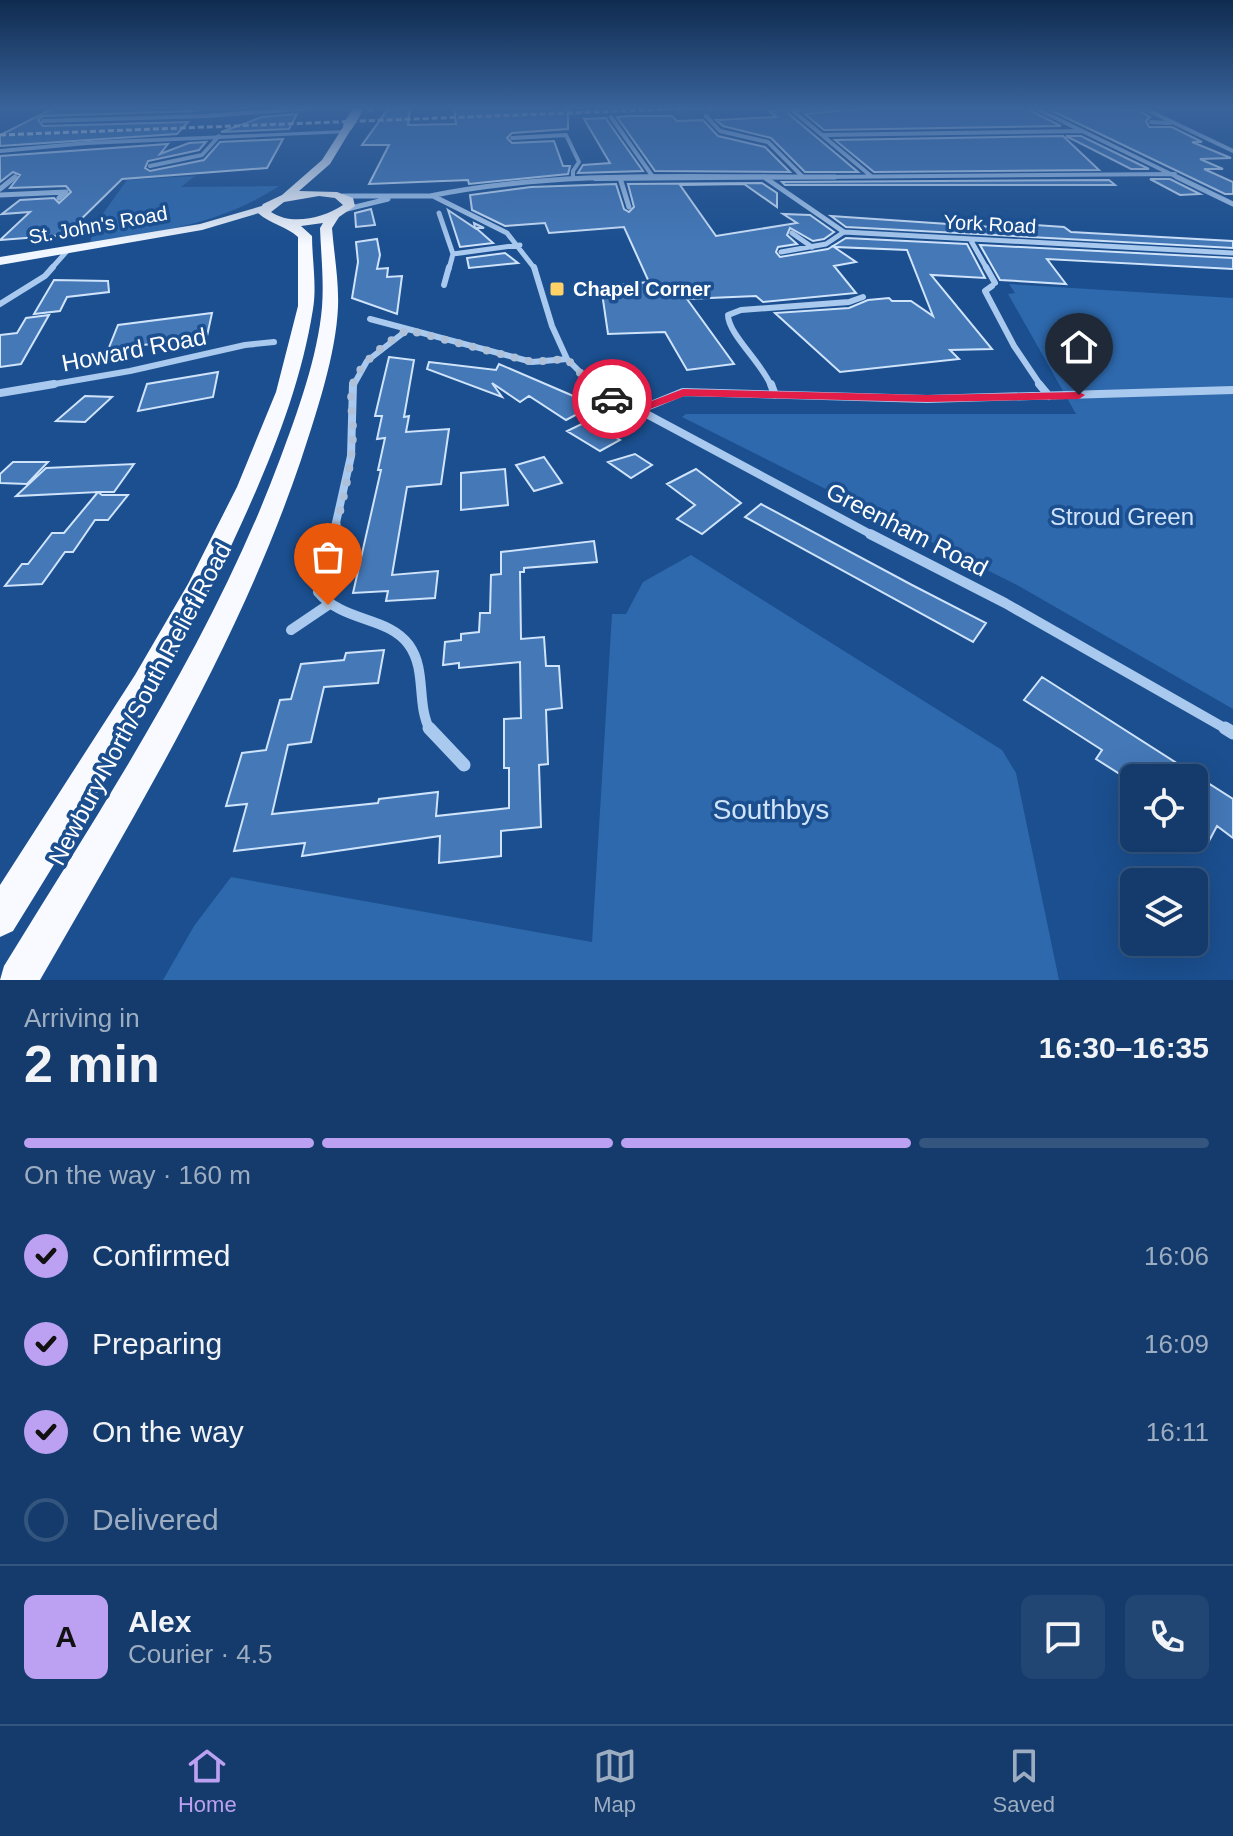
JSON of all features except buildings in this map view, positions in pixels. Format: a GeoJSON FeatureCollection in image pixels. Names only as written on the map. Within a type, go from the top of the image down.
{"type":"FeatureCollection","features":[{"type":"Feature","properties":{"kind":"highway"},"geometry":{"type":"LineString","coordinates":[[278,212],[331,154]]}},
{"type":"Feature","properties":{"kind":"highway"},"geometry":{"type":"LineString","coordinates":[[334,196],[346,154]]}},
{"type":"Feature","properties":{"kind":"highway"},"geometry":{"type":"LineString","coordinates":[[278,212],[334,196]]}},
{"type":"Feature","properties":{"kind":"highway"},"geometry":{"type":"LineString","coordinates":[[278,212],[334,196]]}},
{"type":"Feature","properties":{"kind":"highway","name":"Newbury North/South Relief Road"},"geometry":{"type":"LineString","coordinates":[[18,980],[189,682],[258,544],[294,453],[326,338],[331,266],[326,228],[334,196]]}},
{"type":"Feature","properties":{"kind":"highway","name":"Newbury North/South Relief Road"},"geometry":{"type":"LineString","coordinates":[[0,918],[134,702],[213,557],[263,448],[295,363],[306,303],[305,236],[278,212]]}},
{"type":"Feature","properties":{"kind":"main road","name":"St. John's Road"},"geometry":{"type":"LineString","coordinates":[[0,261],[278,212]]}},
{"type":"Feature","properties":{"kind":"street"},"geometry":{"type":"LineString","coordinates":[[150,166],[203,154]]}},
{"type":"Feature","properties":{"kind":"street"},"geometry":{"type":"LineString","coordinates":[[573,179],[573,171],[579,162],[575,154]]}},
{"type":"Feature","properties":{"kind":"street"},"geometry":{"type":"LineString","coordinates":[[637,154],[653,177]]}},
{"type":"Feature","properties":{"kind":"street"},"geometry":{"type":"LineString","coordinates":[[780,154],[802,176]]}},
{"type":"Feature","properties":{"kind":"street"},"geometry":{"type":"LineString","coordinates":[[844,154],[871,176]]}},
{"type":"Feature","properties":{"kind":"street"},"geometry":{"type":"LineString","coordinates":[[1131,154],[1233,204]]}},
{"type":"Feature","properties":{"kind":"street"},"geometry":{"type":"LineString","coordinates":[[334,196],[385,200],[433,196],[489,184],[573,179],[1175,174]]}},
{"type":"Feature","properties":{"kind":"street"},"geometry":{"type":"LineString","coordinates":[[763,176],[844,232],[826,244],[781,252]]}},
{"type":"Feature","properties":{"kind":"street"},"geometry":{"type":"LineString","coordinates":[[0,189],[15,177]]}},
{"type":"Feature","properties":{"kind":"street"},"geometry":{"type":"LineString","coordinates":[[620,178],[629,207]]}},
{"type":"Feature","properties":{"kind":"street"},"geometry":{"type":"LineString","coordinates":[[0,195],[66,192],[59,198]]}},
{"type":"Feature","properties":{"kind":"street","name":"Greenham Road"},"geometry":{"type":"LineString","coordinates":[[334,196],[433,196],[496,226],[520,245],[538,277],[552,326],[567,359],[620,405],[639,410],[759,477],[1005,603],[1233,733]]}},
{"type":"Feature","properties":{"kind":"street"},"geometry":{"type":"LineString","coordinates":[[439,213],[453,254],[444,285]]}},
{"type":"Feature","properties":{"kind":"street","name":"York Road"},"geometry":{"type":"LineString","coordinates":[[844,232],[1233,253]]}},
{"type":"Feature","properties":{"kind":"street"},"geometry":{"type":"LineString","coordinates":[[792,233],[812,247]]}},
{"type":"Feature","properties":{"kind":"street"},"geometry":{"type":"LineString","coordinates":[[970,239],[993,285],[985,291],[1001,323],[1031,375],[1049,396]]}},
{"type":"Feature","properties":{"kind":"street"},"geometry":{"type":"LineString","coordinates":[[453,254],[520,245]]}},
{"type":"Feature","properties":{"kind":"street"},"geometry":{"type":"LineString","coordinates":[[0,304],[45,276],[67,251]]}},
{"type":"Feature","properties":{"kind":"street"},"geometry":{"type":"LineString","coordinates":[[775,395],[765,370],[731,327],[728,315],[741,310],[849,302],[863,297]]}},
{"type":"Feature","properties":{"kind":"street"},"geometry":{"type":"LineString","coordinates":[[370,319],[532,362],[567,359]]}},
{"type":"Feature","properties":{"kind":"street"},"geometry":{"type":"LineString","coordinates":[[407,330],[381,347],[355,378],[351,400],[353,434],[346,486],[318,592],[328,605],[342,614],[401,635],[409,644],[418,662],[423,715],[439,743],[464,765]]}},
{"type":"Feature","properties":{"kind":"street","name":"Howard Road"},"geometry":{"type":"LineString","coordinates":[[0,393],[274,342]]}},
{"type":"Feature","properties":{"kind":"street"},"geometry":{"type":"LineString","coordinates":[[639,410],[683,392],[927,399],[1233,390]]}},
{"type":"Feature","properties":{"kind":"street"},"geometry":{"type":"LineString","coordinates":[[291,630],[328,605]]}},
{"type":"Feature","properties":{"kind":"green space"},"geometry":{"type":"Polygon","coordinates":[[[195,176],[181,187],[279,186],[233,210],[188,225],[90,242],[97,222],[127,180],[195,176]]]}},
{"type":"Feature","properties":{"kind":"green space","name":"Stroud Green"},"geometry":{"type":"Polygon","coordinates":[[[1009,284],[1233,298],[1233,709],[1017,585],[682,417],[686,414],[1076,414],[1008,294],[1015,293],[1009,284]]]}},
{"type":"Feature","properties":{"kind":"green space","name":"Southbys"},"geometry":{"type":"Polygon","coordinates":[[[691,555],[1002,750],[1016,773],[1059,980],[163,980],[194,926],[231,877],[592,942],[612,614],[626,614],[643,582],[691,555]]]}},
{"type":"Feature","properties":{"kind":"way so far"},"geometry":{"type":"LineString","coordinates":[[328,605],[318,592],[346,486],[353,434],[351,400],[355,378],[381,347],[407,330],[532,362],[550,363],[567,359],[612,399]]}},
{"type":"Feature","properties":{"kind":"place","name":"Chapel Corner"},"geometry":{"type":"Point","coordinates":[557,289]}},
{"type":"Feature","properties":{"kind":"route"},"geometry":{"type":"LineString","coordinates":[[612,399],[620,405],[639,410],[683,392],[927,399],[1079,395]]}}]}
